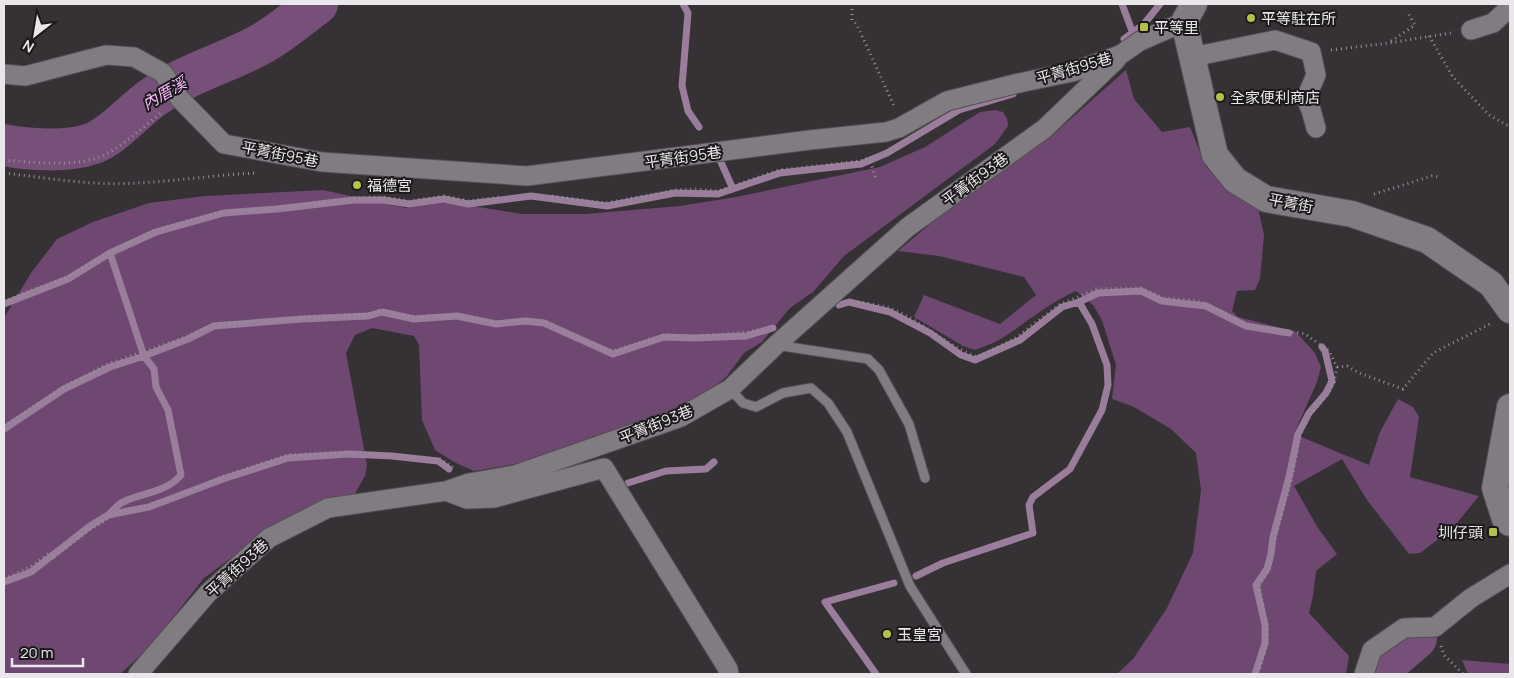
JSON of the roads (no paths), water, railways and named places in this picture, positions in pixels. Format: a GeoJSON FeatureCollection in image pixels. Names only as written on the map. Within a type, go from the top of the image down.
{"type":"FeatureCollection","features":[{"type":"Feature","properties":{"kind":"street"},"geometry":{"type":"LineString","coordinates":[[1472,30],[1494,23],[1510,7]]}},
{"type":"Feature","properties":{"kind":"street","name":"平菁街95巷"},"geometry":{"type":"LineString","coordinates":[[4,74],[25,76],[106,55],[134,57],[163,73],[180,99],[224,144],[322,162],[527,176],[886,132],[899,128],[947,101],[1072,72],[1120,56],[1140,41],[1189,13]]}},
{"type":"Feature","properties":{"kind":"street","name":"平菁街"},"geometry":{"type":"LineString","coordinates":[[1189,13],[1192,57],[1216,155],[1235,180],[1266,199],[1352,214],[1428,240],[1490,284],[1502,316]]}},
{"type":"Feature","properties":{"kind":"street"},"geometry":{"type":"LineString","coordinates":[[1192,57],[1276,40],[1311,52],[1316,75],[1306,98],[1312,110],[1316,128]]}},
{"type":"Feature","properties":{"kind":"street","name":"平菁街93巷"},"geometry":{"type":"LineString","coordinates":[[138,674],[208,593],[270,538],[328,508],[446,491],[469,483],[516,475],[681,418],[730,389],[908,226],[1044,129],[1120,56]]}},
{"type":"Feature","properties":{"kind":"street"},"geometry":{"type":"LineString","coordinates":[[1510,407],[1495,488],[1505,519],[1510,523]]}},
{"type":"Feature","properties":{"kind":"street"},"geometry":{"type":"LineString","coordinates":[[446,491],[467,499],[494,498],[604,468],[728,669],[728,674]]}},
{"type":"Feature","properties":{"kind":"street"},"geometry":{"type":"LineString","coordinates":[[1364,674],[1372,650],[1404,628],[1435,627],[1471,598],[1510,574]]}},
{"type":"Feature","properties":{"kind":"lane"},"geometry":{"type":"LineString","coordinates":[[776,345],[868,359],[879,370],[909,424],[925,478]]}},
{"type":"Feature","properties":{"kind":"lane"},"geometry":{"type":"LineString","coordinates":[[730,389],[743,404],[756,407],[783,393],[810,388],[828,403],[847,432],[910,586],[966,674]]}},
{"type":"Feature","properties":{"kind":"waterway","name":"內厝溪"},"geometry":{"type":"LineString","coordinates":[[4,145],[36,149],[59,149],[82,147],[91,144],[116,129],[147,102],[167,88],[261,44],[317,4]]}},
{"type":"Feature","properties":{"kind":"waterway"},"geometry":{"type":"LineString","coordinates":[[683,4],[688,13],[682,86],[688,111],[699,127]]}},
{"type":"Feature","properties":{"kind":"waterway"},"geometry":{"type":"LineString","coordinates":[[1122,4],[1132,31]]}},
{"type":"Feature","properties":{"kind":"waterway"},"geometry":{"type":"LineString","coordinates":[[1124,39],[1144,24],[1160,4]]}},
{"type":"Feature","properties":{"kind":"waterway"},"geometry":{"type":"LineString","coordinates":[[4,304],[68,279],[110,253],[156,232],[224,213],[354,200],[383,200],[409,204],[444,199],[468,204],[531,196],[607,206],[675,193],[718,194],[780,173],[861,164],[887,153],[959,110],[1013,94]]}},
{"type":"Feature","properties":{"kind":"waterway"},"geometry":{"type":"LineString","coordinates":[[720,160],[733,189]]}},
{"type":"Feature","properties":{"kind":"waterway"},"geometry":{"type":"LineString","coordinates":[[108,515],[121,503],[162,489],[181,475],[168,410],[156,387],[154,369],[144,356],[110,253]]}},
{"type":"Feature","properties":{"kind":"waterway"},"geometry":{"type":"LineString","coordinates":[[839,305],[849,302],[890,312],[930,333],[961,355],[975,360],[1020,340],[1062,307],[1079,302],[1098,293],[1141,291],[1162,301],[1206,306],[1246,326],[1289,333]]}},
{"type":"Feature","properties":{"kind":"waterway"},"geometry":{"type":"LineString","coordinates":[[916,576],[943,563],[1033,533],[1029,505],[1033,497],[1070,469],[1102,410],[1108,385],[1107,365],[1092,324],[1079,302]]}},
{"type":"Feature","properties":{"kind":"waterway"},"geometry":{"type":"LineString","coordinates":[[4,429],[64,389],[110,367],[188,339],[214,326],[368,316],[382,312],[414,319],[457,316],[496,324],[525,321],[544,323],[613,354],[664,337],[746,336],[773,328]]}},
{"type":"Feature","properties":{"kind":"waterway"},"geometry":{"type":"LineString","coordinates":[[1255,674],[1265,643],[1265,625],[1256,585],[1267,569],[1298,434],[1309,413],[1326,393],[1332,381],[1325,351],[1322,347]]}},
{"type":"Feature","properties":{"kind":"waterway"},"geometry":{"type":"LineString","coordinates":[[4,582],[31,572],[90,526],[108,515],[149,507],[223,479],[288,458],[349,454],[392,456],[438,461],[449,469]]}},
{"type":"Feature","properties":{"kind":"waterway"},"geometry":{"type":"LineString","coordinates":[[628,483],[666,471],[706,469],[714,462]]}},
{"type":"Feature","properties":{"kind":"waterway"},"geometry":{"type":"LineString","coordinates":[[876,674],[825,602],[894,583]]}},
{"type":"Feature","properties":{"kind":"waterway"},"geometry":{"type":"LineString","coordinates":[[1380,669],[1416,638]]}},
{"type":"Feature","properties":{"kind":"place","name":"平等駐在所"},"geometry":{"type":"Point","coordinates":[1251,18]}},
{"type":"Feature","properties":{"kind":"place","name":"平等里"},"geometry":{"type":"Point","coordinates":[1144,27]}},
{"type":"Feature","properties":{"kind":"place","name":"全家便利商店"},"geometry":{"type":"Point","coordinates":[1220,97]}},
{"type":"Feature","properties":{"kind":"place","name":"福德宮"},"geometry":{"type":"Point","coordinates":[357,185]}},
{"type":"Feature","properties":{"kind":"place","name":"圳仔頭"},"geometry":{"type":"Point","coordinates":[1493,532]}},
{"type":"Feature","properties":{"kind":"place","name":"玉皇宮"},"geometry":{"type":"Point","coordinates":[887,634]}}]}
